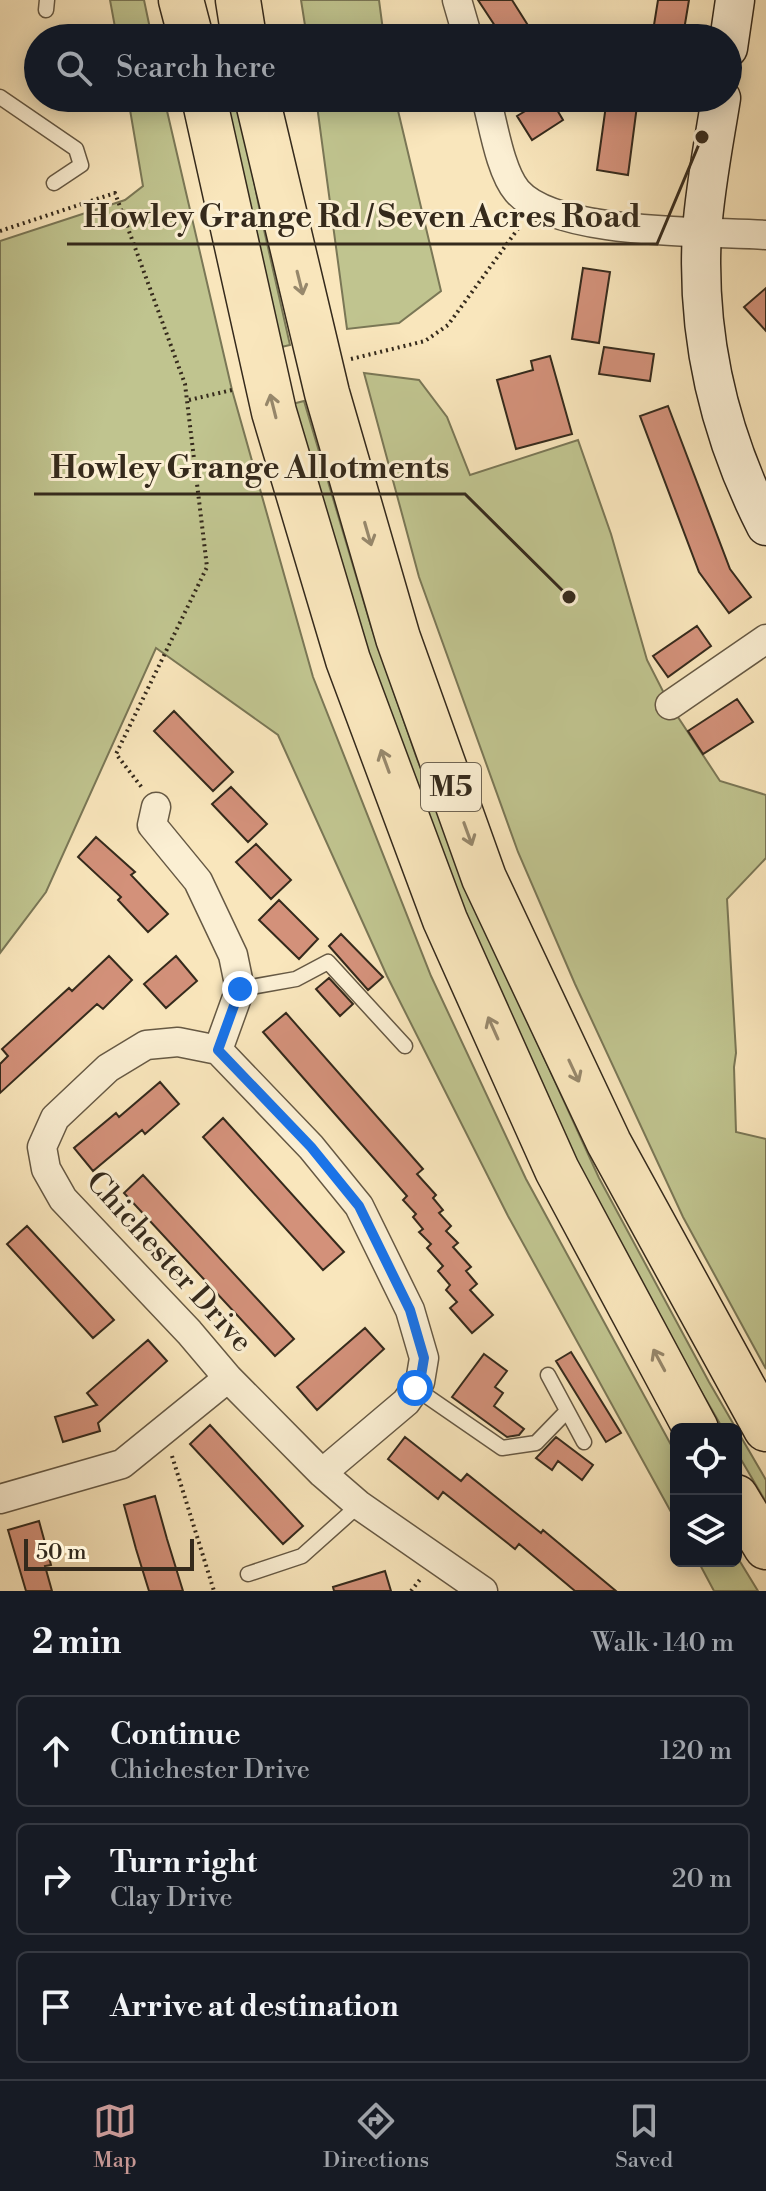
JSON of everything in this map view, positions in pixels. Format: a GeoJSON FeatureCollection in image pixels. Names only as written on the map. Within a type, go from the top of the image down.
{"type":"FeatureCollection","features":[{"type":"Feature","properties":{"kind":"highway"},"geometry":{"type":"LineString","coordinates":[[181,0],[187,24]]}},
{"type":"Feature","properties":{"kind":"highway"},"geometry":{"type":"LineString","coordinates":[[187,0],[190,24]]}},
{"type":"Feature","properties":{"kind":"highway"},"geometry":{"type":"LineString","coordinates":[[238,0],[242,24]]}},
{"type":"Feature","properties":{"kind":"highway"},"geometry":{"type":"LineString","coordinates":[[267,0],[268,24]]}},
{"type":"Feature","properties":{"kind":"highway","name":"M5"},"geometry":{"type":"LineString","coordinates":[[207,112],[274,412],[348,660],[445,920],[557,1170],[693,1423]]}},
{"type":"Feature","properties":{"kind":"highway","name":"M5"},"geometry":{"type":"LineString","coordinates":[[260,112],[327,393],[398,638],[484,878],[609,1143],[766,1429]]}},
{"type":"Feature","properties":{"kind":"highway"},"geometry":{"type":"LineString","coordinates":[[274,112],[280,206]]}},
{"type":"Feature","properties":{"kind":"highway"},"geometry":{"type":"LineString","coordinates":[[742,1507],[766,1547]]}},
{"type":"Feature","properties":{"kind":"street"},"geometry":{"type":"LineString","coordinates":[[457,0],[464,24]]}},
{"type":"Feature","properties":{"kind":"street"},"geometry":{"type":"LineString","coordinates":[[732,24],[735,0]]}},
{"type":"Feature","properties":{"kind":"street"},"geometry":{"type":"LineString","coordinates":[[490,112],[507,173],[517,191],[560,216],[621,227],[766,235]]}},
{"type":"Feature","properties":{"kind":"street"},"geometry":{"type":"LineString","coordinates":[[719,112],[702,231],[701,283],[707,355],[716,398],[745,485],[766,526]]}},
{"type":"Feature","properties":{"kind":"street"},"geometry":{"type":"LineString","coordinates":[[670,705],[766,639]]}},
{"type":"Feature","properties":{"kind":"street"},"geometry":{"type":"LineString","coordinates":[[156,807],[152,825],[198,881],[233,955],[240,989],[218,1050],[311,1147],[359,1206],[410,1310],[424,1358],[420,1382],[406,1402],[322,1473]]}},
{"type":"Feature","properties":{"kind":"street","name":"Chichester Drive"},"geometry":{"type":"LineString","coordinates":[[218,1050],[178,1042],[146,1045],[108,1068],[55,1118],[42,1147],[46,1169],[63,1199],[189,1332],[228,1378],[322,1473],[359,1505],[483,1591]]}},
{"type":"Feature","properties":{"kind":"street"},"geometry":{"type":"LineString","coordinates":[[0,1499],[122,1464],[228,1378]]}},
{"type":"Feature","properties":{"kind":"lane"},"geometry":{"type":"LineString","coordinates":[[0,97],[76,149],[81,165],[54,183]]}},
{"type":"Feature","properties":{"kind":"lane"},"geometry":{"type":"LineString","coordinates":[[240,989],[296,979],[328,962],[405,1046]]}},
{"type":"Feature","properties":{"kind":"lane"},"geometry":{"type":"LineString","coordinates":[[548,1375],[584,1442]]}},
{"type":"Feature","properties":{"kind":"lane"},"geometry":{"type":"LineString","coordinates":[[415,1388],[502,1448],[536,1443],[567,1411]]}},
{"type":"Feature","properties":{"kind":"lane"},"geometry":{"type":"LineString","coordinates":[[248,1574],[302,1556],[359,1505]]}},
{"type":"Feature","properties":{"kind":"path"},"geometry":{"type":"LineString","coordinates":[[0,231],[115,193],[189,400],[207,567],[116,754],[156,807]]}},
{"type":"Feature","properties":{"kind":"path"},"geometry":{"type":"LineString","coordinates":[[349,360],[425,341],[448,325],[510,243],[534,203]]}},
{"type":"Feature","properties":{"kind":"path"},"geometry":{"type":"LineString","coordinates":[[189,400],[232,390]]}},
{"type":"Feature","properties":{"kind":"path"},"geometry":{"type":"LineString","coordinates":[[164,1432],[214,1591]]}},
{"type":"Feature","properties":{"kind":"green space"},"geometry":{"type":"Polygon","coordinates":[[[110,0],[144,0],[149,24],[114,24],[110,0]]]}},
{"type":"Feature","properties":{"kind":"green space"},"geometry":{"type":"Polygon","coordinates":[[[301,0],[379,0],[382,24],[305,24],[301,0]]]}},
{"type":"Feature","properties":{"kind":"green space"},"geometry":{"type":"Polygon","coordinates":[[[130,112],[167,112],[232,390],[313,677],[431,976],[526,1179],[670,1443],[670,1510],[508,1216],[387,976],[278,735],[156,648],[46,892],[0,953],[0,241],[125,200],[143,186],[130,112]]]}},
{"type":"Feature","properties":{"kind":"green space"},"geometry":{"type":"Polygon","coordinates":[[[229,112],[241,112],[290,345],[277,348],[244,201],[229,112]]]}},
{"type":"Feature","properties":{"kind":"green space"},"geometry":{"type":"Polygon","coordinates":[[[318,112],[398,112],[441,291],[399,323],[347,329],[318,112]]]}},
{"type":"Feature","properties":{"kind":"green space"},"geometry":{"type":"Polygon","coordinates":[[[364,373],[419,380],[447,417],[470,475],[578,440],[611,534],[647,660],[670,705],[720,781],[766,795],[766,858],[727,899],[736,1053],[736,1132],[766,1139],[766,1369],[683,1217],[575,984],[518,852],[419,577],[364,373]]]}},
{"type":"Feature","properties":{"kind":"green space"},"geometry":{"type":"Polygon","coordinates":[[[304,401],[371,626],[416,756],[469,893],[599,1178],[733,1423],[720,1423],[650,1303],[585,1180],[465,918],[359,633],[292,404],[304,401]]]}},
{"type":"Feature","properties":{"kind":"green space"},"geometry":{"type":"Polygon","coordinates":[[[742,1439],[766,1480],[766,1502],[742,1461],[742,1439]]]}},
{"type":"Feature","properties":{"kind":"green space"},"geometry":{"type":"Polygon","coordinates":[[[742,1565],[758,1591],[714,1591],[701,1567],[742,1565]]]}},
{"type":"Feature","properties":{"kind":"building"},"geometry":{"type":"Polygon","coordinates":[[[478,0],[512,0],[527,24],[494,24],[478,0]]]}},
{"type":"Feature","properties":{"kind":"building"},"geometry":{"type":"Polygon","coordinates":[[[658,0],[689,0],[685,24],[654,24],[658,0]]]}},
{"type":"Feature","properties":{"kind":"building"},"geometry":{"type":"Polygon","coordinates":[[[524,112],[558,112],[563,120],[532,140],[517,116],[524,112]]]}},
{"type":"Feature","properties":{"kind":"building"},"geometry":{"type":"Polygon","coordinates":[[[605,112],[636,112],[628,175],[597,170],[605,112]]]}},
{"type":"Feature","properties":{"kind":"building"},"geometry":{"type":"Polygon","coordinates":[[[583,268],[610,272],[599,343],[572,339],[583,268]]]}},
{"type":"Feature","properties":{"kind":"building"},"geometry":{"type":"Polygon","coordinates":[[[766,288],[766,331],[744,307],[766,288]]]}},
{"type":"Feature","properties":{"kind":"building"},"geometry":{"type":"Polygon","coordinates":[[[604,347],[654,354],[650,381],[599,374],[604,347]]]}},
{"type":"Feature","properties":{"kind":"building"},"geometry":{"type":"Polygon","coordinates":[[[550,356],[572,434],[516,449],[497,380],[533,370],[531,361],[550,356]]]}},
{"type":"Feature","properties":{"kind":"building"},"geometry":{"type":"Polygon","coordinates":[[[668,406],[730,569],[751,597],[729,613],[699,572],[640,416],[668,406]]]}},
{"type":"Feature","properties":{"kind":"building"},"geometry":{"type":"Polygon","coordinates":[[[697,626],[711,646],[668,677],[653,656],[697,626]]]}},
{"type":"Feature","properties":{"kind":"building"},"geometry":{"type":"Polygon","coordinates":[[[737,699],[753,722],[703,754],[688,731],[737,699]]]}},
{"type":"Feature","properties":{"kind":"building"},"geometry":{"type":"Polygon","coordinates":[[[174,711],[233,772],[213,791],[154,731],[174,711]]]}},
{"type":"Feature","properties":{"kind":"building"},"geometry":{"type":"Polygon","coordinates":[[[231,787],[267,824],[248,842],[212,804],[231,787]]]}},
{"type":"Feature","properties":{"kind":"building"},"geometry":{"type":"Polygon","coordinates":[[[96,837],[135,872],[131,875],[168,914],[148,932],[118,900],[121,897],[78,857],[96,837]]]}},
{"type":"Feature","properties":{"kind":"building"},"geometry":{"type":"Polygon","coordinates":[[[256,844],[291,880],[271,899],[236,862],[256,844]]]}},
{"type":"Feature","properties":{"kind":"building"},"geometry":{"type":"Polygon","coordinates":[[[279,900],[318,939],[299,959],[259,920],[279,900]]]}},
{"type":"Feature","properties":{"kind":"building"},"geometry":{"type":"Polygon","coordinates":[[[341,934],[383,977],[368,990],[329,946],[341,934]]]}},
{"type":"Feature","properties":{"kind":"building"},"geometry":{"type":"Polygon","coordinates":[[[109,956],[132,980],[103,1009],[97,1004],[0,1093],[0,1064],[8,1056],[2,1049],[109,956]]]}},
{"type":"Feature","properties":{"kind":"building"},"geometry":{"type":"Polygon","coordinates":[[[176,956],[197,981],[166,1008],[144,984],[176,956]]]}},
{"type":"Feature","properties":{"kind":"building"},"geometry":{"type":"Polygon","coordinates":[[[329,978],[353,1004],[340,1016],[316,989],[329,978]]]}},
{"type":"Feature","properties":{"kind":"building"},"geometry":{"type":"Polygon","coordinates":[[[286,1013],[423,1169],[417,1174],[436,1195],[433,1198],[443,1210],[439,1213],[451,1226],[446,1231],[458,1243],[453,1247],[471,1267],[466,1271],[477,1284],[470,1290],[493,1315],[472,1333],[450,1308],[457,1302],[446,1290],[450,1285],[438,1271],[443,1266],[427,1248],[431,1244],[419,1232],[423,1229],[413,1217],[416,1214],[403,1200],[407,1196],[263,1032],[286,1013]]]}},
{"type":"Feature","properties":{"kind":"building"},"geometry":{"type":"Polygon","coordinates":[[[160,1082],[179,1104],[145,1134],[142,1130],[93,1171],[74,1148],[116,1113],[119,1117],[160,1082]]]}},
{"type":"Feature","properties":{"kind":"building"},"geometry":{"type":"Polygon","coordinates":[[[223,1118],[344,1252],[323,1270],[203,1137],[223,1118]]]}},
{"type":"Feature","properties":{"kind":"building"},"geometry":{"type":"Polygon","coordinates":[[[143,1175],[294,1339],[275,1356],[124,1193],[143,1175]]]}},
{"type":"Feature","properties":{"kind":"building"},"geometry":{"type":"Polygon","coordinates":[[[27,1226],[114,1320],[93,1338],[7,1244],[27,1226]]]}},
{"type":"Feature","properties":{"kind":"building"},"geometry":{"type":"Polygon","coordinates":[[[365,1328],[384,1349],[317,1410],[297,1387],[365,1328]]]}},
{"type":"Feature","properties":{"kind":"building"},"geometry":{"type":"Polygon","coordinates":[[[148,1340],[167,1361],[98,1423],[100,1431],[63,1442],[55,1417],[97,1405],[87,1393],[148,1340]]]}},
{"type":"Feature","properties":{"kind":"building"},"geometry":{"type":"Polygon","coordinates":[[[571,1352],[621,1433],[606,1442],[556,1361],[571,1352]]]}},
{"type":"Feature","properties":{"kind":"building"},"geometry":{"type":"Polygon","coordinates":[[[484,1354],[507,1371],[495,1387],[503,1393],[494,1406],[524,1429],[519,1435],[507,1437],[452,1397],[484,1354]]]}},
{"type":"Feature","properties":{"kind":"building"},"geometry":{"type":"Polygon","coordinates":[[[210,1425],[303,1526],[283,1544],[190,1444],[210,1425]]]}},
{"type":"Feature","properties":{"kind":"building"},"geometry":{"type":"Polygon","coordinates":[[[405,1437],[461,1481],[467,1474],[541,1533],[543,1530],[616,1591],[575,1591],[519,1544],[515,1549],[443,1492],[438,1499],[388,1459],[405,1437]]]}},
{"type":"Feature","properties":{"kind":"building"},"geometry":{"type":"Polygon","coordinates":[[[556,1437],[593,1465],[582,1480],[558,1461],[552,1470],[536,1458],[556,1437]]]}},
{"type":"Feature","properties":{"kind":"building"},"geometry":{"type":"Polygon","coordinates":[[[155,1496],[183,1591],[149,1591],[136,1549],[124,1505],[155,1496]]]}},
{"type":"Feature","properties":{"kind":"building"},"geometry":{"type":"Polygon","coordinates":[[[39,1521],[51,1565],[45,1566],[52,1591],[26,1591],[8,1530],[39,1521]]]}},
{"type":"Feature","properties":{"kind":"building"},"geometry":{"type":"Polygon","coordinates":[[[385,1571],[391,1591],[334,1591],[333,1587],[385,1571]]]}},
{"type":"Feature","properties":{"kind":"place","name":"Howley Grange Rd / Seven Acres Road"},"geometry":{"type":"Point","coordinates":[702,137]}},
{"type":"Feature","properties":{"kind":"place","name":"Howley Grange Allotments"},"geometry":{"type":"Point","coordinates":[569,597]}},
{"type":"Feature","properties":{"kind":"route"},"geometry":{"type":"LineString","coordinates":[[240,989],[218,1050],[311,1147],[359,1206],[410,1310],[424,1358],[420,1382],[415,1388]]}}]}
